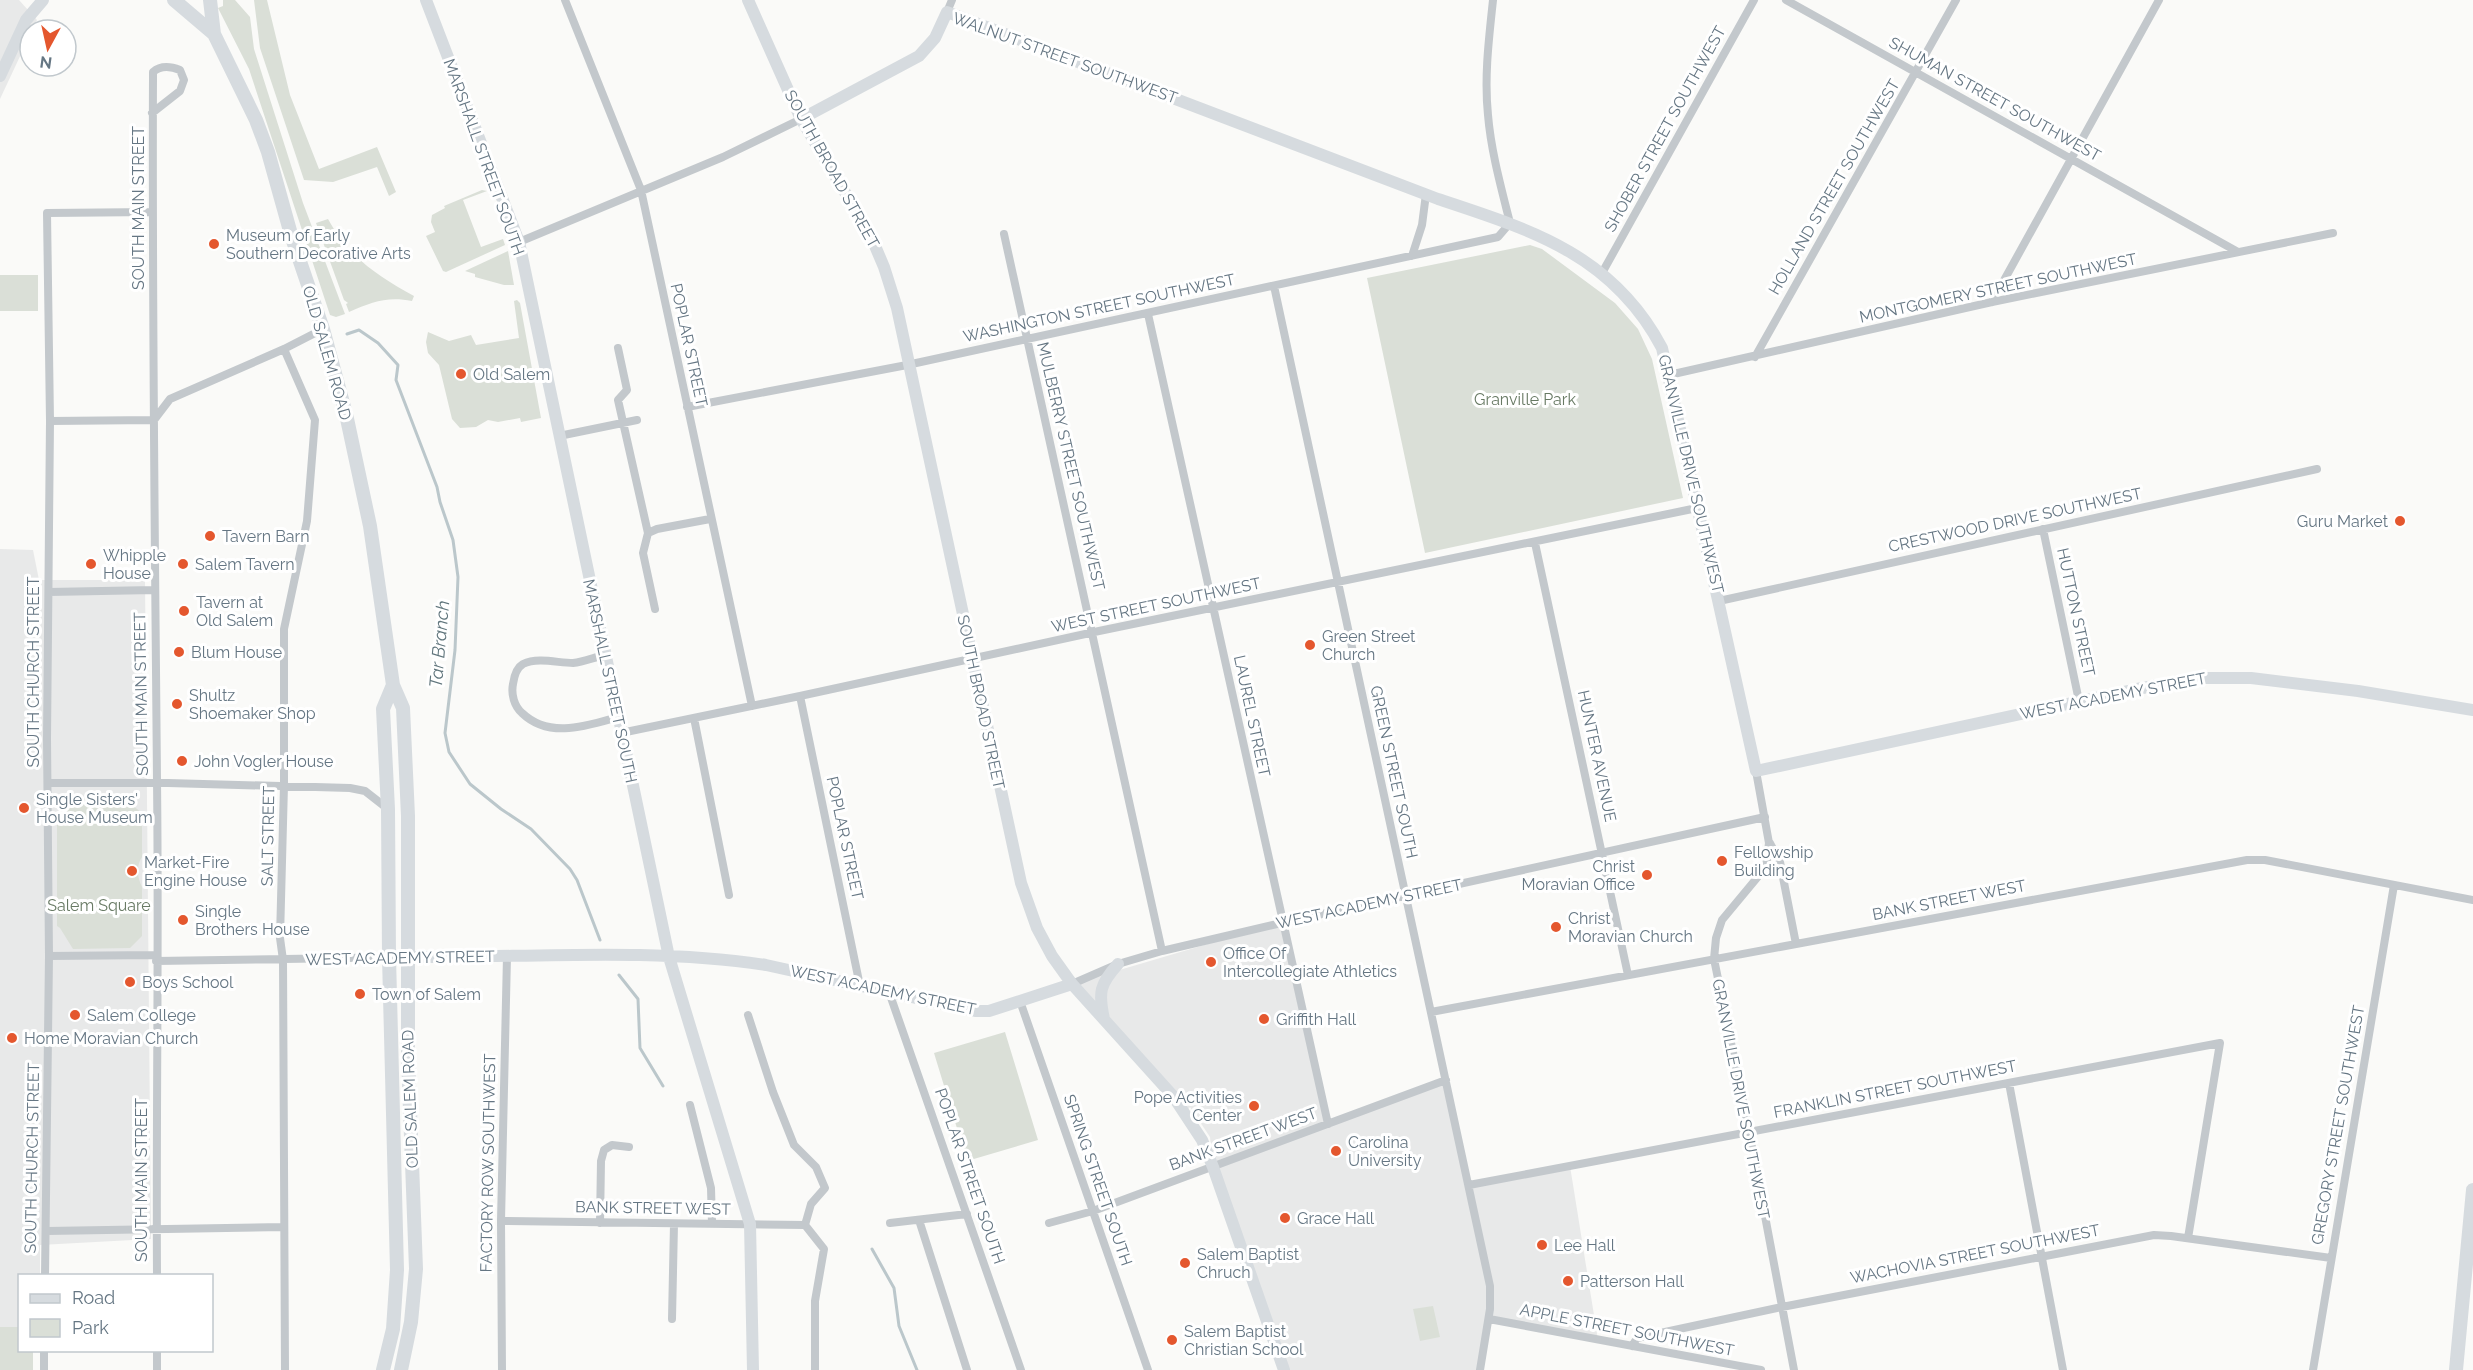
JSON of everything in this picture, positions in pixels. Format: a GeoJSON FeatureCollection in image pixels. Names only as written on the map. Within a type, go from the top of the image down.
{"type":"FeatureCollection","features":[{"type":"Feature","properties":{"kind":"main road","name":"OLD SALEM ROAD"},"geometry":{"type":"LineString","coordinates":[[174,0],[214,34]]}},
{"type":"Feature","properties":{"kind":"main road","name":"OLD SALEM ROAD"},"geometry":{"type":"LineString","coordinates":[[210,0],[214,34],[256,120],[268,152],[292,237],[323,329],[346,414],[370,526],[393,685],[403,708],[408,816],[408,1057],[416,1269],[411,1322],[401,1370]]}},
{"type":"Feature","properties":{"kind":"main road","name":"OLD SALEM ROAD"},"geometry":{"type":"LineString","coordinates":[[383,1370],[393,1329],[397,1270],[389,957],[388,809],[383,709],[393,685]]}},
{"type":"Feature","properties":{"kind":"main road"},"geometry":{"type":"LineString","coordinates":[[2456,1370],[2473,1190]]}},
{"type":"Feature","properties":{"kind":"street"},"geometry":{"type":"LineString","coordinates":[[0,76],[26,20],[44,0]]}},
{"type":"Feature","properties":{"kind":"street","name":"MARSHALL STREET SOUTH"},"geometry":{"type":"LineString","coordinates":[[426,0],[519,242],[669,957],[750,1224],[753,1370]]}},
{"type":"Feature","properties":{"kind":"street","name":"POPLAR STREET"},"geometry":{"type":"LineString","coordinates":[[565,0],[641,190],[752,706]]}},
{"type":"Feature","properties":{"kind":"street","name":"SOUTH BROAD STREET"},"geometry":{"type":"LineString","coordinates":[[748,0],[801,119],[870,234],[897,308],[971,660],[1021,883],[1037,928],[1052,956],[1072,984],[1180,1104],[1202,1140],[1284,1370]]}},
{"type":"Feature","properties":{"kind":"street"},"geometry":{"type":"LineString","coordinates":[[947,12],[952,0]]}},
{"type":"Feature","properties":{"kind":"street"},"geometry":{"type":"LineString","coordinates":[[1493,0],[1487,78],[1488,113],[1491,143],[1510,222]]}},
{"type":"Feature","properties":{"kind":"street","name":"SHOBER STREET SOUTHWEST"},"geometry":{"type":"LineString","coordinates":[[1602,273],[1754,0]]}},
{"type":"Feature","properties":{"kind":"street","name":"SHUMAN STREET SOUTHWEST"},"geometry":{"type":"LineString","coordinates":[[1786,0],[2238,252]]}},
{"type":"Feature","properties":{"kind":"street","name":"HOLLAND STREET SOUTHWEST"},"geometry":{"type":"LineString","coordinates":[[1755,357],[1917,73],[1956,0]]}},
{"type":"Feature","properties":{"kind":"street"},"geometry":{"type":"LineString","coordinates":[[1992,303],[2159,0]]}},
{"type":"Feature","properties":{"kind":"street","name":"WALNUT STREET SOUTHWEST"},"geometry":{"type":"LineString","coordinates":[[519,242],[723,157],[801,119],[919,56],[935,38],[947,12],[1426,194],[1510,222]]}},
{"type":"Feature","properties":{"kind":"street","name":"SOUTH MAIN STREET"},"geometry":{"type":"LineString","coordinates":[[152,113],[180,91],[184,80],[180,70],[169,66],[158,68],[153,72],[152,113],[157,783],[157,1274]]}},
{"type":"Feature","properties":{"kind":"street"},"geometry":{"type":"LineString","coordinates":[[1412,256],[1422,225],[1426,194]]}},
{"type":"Feature","properties":{"kind":"street","name":"SOUTH CHURCH STREET"},"geometry":{"type":"LineString","coordinates":[[45,1274],[49,956],[50,421],[47,213],[153,212]]}},
{"type":"Feature","properties":{"kind":"street","name":"WASHINGTON STREET SOUTHWEST"},"geometry":{"type":"LineString","coordinates":[[687,407],[908,365],[1498,237],[1510,222]]}},
{"type":"Feature","properties":{"kind":"street","name":"GRANVILLE DRIVE SOUTHWEST"},"geometry":{"type":"LineString","coordinates":[[1510,222],[1534,232],[1602,273],[1625,294],[1648,321],[1662,348],[1770,843],[1780,862],[1796,944]]}},
{"type":"Feature","properties":{"kind":"street","name":"MONTGOMERY STREET SOUTHWEST"},"geometry":{"type":"LineString","coordinates":[[1669,375],[1992,303],[2333,233]]}},
{"type":"Feature","properties":{"kind":"street","name":"MULBERRY STREET SOUTHWEST"},"geometry":{"type":"LineString","coordinates":[[1004,234],[1162,951]]}},
{"type":"Feature","properties":{"kind":"street","name":"GREEN STREET SOUTH"},"geometry":{"type":"LineString","coordinates":[[1274,286],[1490,1286],[1489,1319],[1480,1370]]}},
{"type":"Feature","properties":{"kind":"street","name":"LAUREL STREET"},"geometry":{"type":"LineString","coordinates":[[1148,314],[1328,1124]]}},
{"type":"Feature","properties":{"kind":"street"},"geometry":{"type":"LineString","coordinates":[[50,421],[154,420],[170,399],[284,349],[323,329]]}},
{"type":"Feature","properties":{"kind":"street"},"geometry":{"type":"LineString","coordinates":[[618,348],[627,390],[618,400],[648,534],[643,553],[655,609]]}},
{"type":"Feature","properties":{"kind":"street","name":"SALT STREET"},"geometry":{"type":"LineString","coordinates":[[284,349],[315,420],[307,521],[284,629],[284,786],[280,938],[283,960],[285,1370]]}},
{"type":"Feature","properties":{"kind":"street"},"geometry":{"type":"LineString","coordinates":[[559,436],[637,420]]}},
{"type":"Feature","properties":{"kind":"street","name":"CRESTWOOD DRIVE SOUTHWEST"},"geometry":{"type":"LineString","coordinates":[[1719,601],[2317,469]]}},
{"type":"Feature","properties":{"kind":"street","name":"WEST STREET SOUTHWEST"},"geometry":{"type":"LineString","coordinates":[[621,733],[971,660],[1093,632],[1697,508]]}},
{"type":"Feature","properties":{"kind":"street"},"geometry":{"type":"LineString","coordinates":[[648,534],[657,529],[710,519]]}},
{"type":"Feature","properties":{"kind":"street","name":"HUTTON STREET"},"geometry":{"type":"LineString","coordinates":[[2043,529],[2079,701]]}},
{"type":"Feature","properties":{"kind":"street","name":"HUNTER AVENUE"},"geometry":{"type":"LineString","coordinates":[[1535,543],[1628,975]]}},
{"type":"Feature","properties":{"kind":"street"},"geometry":{"type":"LineString","coordinates":[[49,592],[154,590]]}},
{"type":"Feature","properties":{"kind":"street"},"geometry":{"type":"LineString","coordinates":[[605,655],[576,663],[544,661],[524,664],[518,668],[514,681],[513,700],[520,711],[534,723],[551,728],[567,729],[618,717]]}},
{"type":"Feature","properties":{"kind":"street","name":"WEST ACADEMY STREET"},"geometry":{"type":"LineString","coordinates":[[1756,771],[2189,679],[2232,677],[2358,691],[2473,710]]}},
{"type":"Feature","properties":{"kind":"street","name":"POPLAR STREET"},"geometry":{"type":"LineString","coordinates":[[800,696],[860,986]]}},
{"type":"Feature","properties":{"kind":"street"},"geometry":{"type":"LineString","coordinates":[[694,718],[729,895]]}},
{"type":"Feature","properties":{"kind":"street"},"geometry":{"type":"LineString","coordinates":[[48,783],[157,783],[284,786],[302,789],[350,788],[364,791],[388,809]]}},
{"type":"Feature","properties":{"kind":"street","name":"WEST ACADEMY STREET"},"geometry":{"type":"LineString","coordinates":[[49,956],[283,960],[507,956],[669,957],[731,960],[975,1011],[989,1011],[1072,984],[1118,964],[1162,951],[1282,922],[1765,817]]}},
{"type":"Feature","properties":{"kind":"street","name":"GRANVILLE DRIVE SOUTHWEST"},"geometry":{"type":"LineString","coordinates":[[1770,843],[1766,867],[1722,920],[1713,959],[1749,1131],[1794,1370]]}},
{"type":"Feature","properties":{"kind":"street","name":"BANK STREET WEST"},"geometry":{"type":"LineString","coordinates":[[1431,1012],[2247,860],[2265,860],[2473,900]]}},
{"type":"Feature","properties":{"kind":"street","name":"GREGORY STREET SOUTHWEST"},"geometry":{"type":"LineString","coordinates":[[2313,1370],[2394,885]]}},
{"type":"Feature","properties":{"kind":"street","name":"FACTORY ROW SOUTHWEST"},"geometry":{"type":"LineString","coordinates":[[502,1370],[501,1221],[507,956]]}},
{"type":"Feature","properties":{"kind":"street"},"geometry":{"type":"LineString","coordinates":[[1104,1020],[1101,992],[1106,977],[1118,964]]}},
{"type":"Feature","properties":{"kind":"street","name":"POPLAR STREET SOUTH"},"geometry":{"type":"LineString","coordinates":[[889,992],[1021,1370]]}},
{"type":"Feature","properties":{"kind":"street","name":"SPRING STREET SOUTH"},"geometry":{"type":"LineString","coordinates":[[1020,1001],[1148,1370]]}},
{"type":"Feature","properties":{"kind":"street"},"geometry":{"type":"LineString","coordinates":[[748,1015],[786,1128],[794,1145],[816,1167],[825,1188],[811,1204],[805,1225],[824,1249],[815,1302],[815,1370]]}},
{"type":"Feature","properties":{"kind":"street","name":"FRANKLIN STREET SOUTHWEST"},"geometry":{"type":"LineString","coordinates":[[1468,1185],[2220,1043],[2188,1238]]}},
{"type":"Feature","properties":{"kind":"street","name":"BANK STREET WEST"},"geometry":{"type":"LineString","coordinates":[[1049,1223],[1093,1210],[1213,1167],[1446,1080]]}},
{"type":"Feature","properties":{"kind":"street"},"geometry":{"type":"LineString","coordinates":[[2009,1083],[2063,1370]]}},
{"type":"Feature","properties":{"kind":"street"},"geometry":{"type":"LineString","coordinates":[[690,1106],[711,1188],[712,1224]]}},
{"type":"Feature","properties":{"kind":"street"},"geometry":{"type":"LineString","coordinates":[[600,1222],[604,1150],[612,1145],[629,1147]]}},
{"type":"Feature","properties":{"kind":"street"},"geometry":{"type":"LineString","coordinates":[[890,1223],[967,1214]]}},
{"type":"Feature","properties":{"kind":"street","name":"BANK STREET WEST"},"geometry":{"type":"LineString","coordinates":[[501,1221],[805,1225]]}},
{"type":"Feature","properties":{"kind":"street"},"geometry":{"type":"LineString","coordinates":[[919,1221],[967,1370]]}},
{"type":"Feature","properties":{"kind":"street"},"geometry":{"type":"LineString","coordinates":[[672,1318],[674,1224]]}},
{"type":"Feature","properties":{"kind":"street"},"geometry":{"type":"LineString","coordinates":[[46,1231],[283,1227]]}},
{"type":"Feature","properties":{"kind":"street","name":"WACHOVIA STREET SOUTHWEST"},"geometry":{"type":"LineString","coordinates":[[1632,1346],[1637,1338],[1782,1307],[2154,1235],[2331,1258]]}},
{"type":"Feature","properties":{"kind":"street","name":"APPLE STREET SOUTHWEST"},"geometry":{"type":"LineString","coordinates":[[1489,1319],[1761,1370]]}},
{"type":"Feature","properties":{"kind":"street"},"geometry":{"type":"LineString","coordinates":[[44,1370],[45,1352]]}},
{"type":"Feature","properties":{"kind":"street"},"geometry":{"type":"LineString","coordinates":[[157,1352],[157,1370]]}},
{"type":"Feature","properties":{"kind":"shaded area"},"geometry":{"type":"Polygon","coordinates":[[[0,0],[19,0],[35,18],[18,18],[18,61],[0,99],[0,0]]]}},
{"type":"Feature","properties":{"kind":"shaded area","name":"Salem College"},"geometry":{"type":"Polygon","coordinates":[[[0,549],[33,550],[39,580],[145,580],[151,1239],[40,1245],[40,1274],[18,1274],[18,1327],[0,1327],[0,549]]]}},
{"type":"Feature","properties":{"kind":"shaded area","name":"Carolina University"},"geometry":{"type":"Polygon","coordinates":[[[1282,922],[1328,1124],[1446,1080],[1469,1185],[1570,1166],[1598,1340],[1489,1319],[1480,1370],[1284,1370],[1213,1167],[1210,1137],[1190,1107],[1186,1112],[1072,984],[1282,922]]]}},
{"type":"Feature","properties":{"kind":"green space"},"geometry":{"type":"Polygon","coordinates":[[[223,0],[235,0],[250,17],[254,49],[303,203],[345,314],[336,317],[330,315],[249,69],[218,8],[223,6],[223,0]]]}},
{"type":"Feature","properties":{"kind":"green space"},"geometry":{"type":"Polygon","coordinates":[[[254,0],[267,0],[290,95],[319,169],[377,147],[396,192],[389,196],[377,167],[333,182],[304,180],[260,48],[254,0]]]}},
{"type":"Feature","properties":{"kind":"green space"},"geometry":{"type":"Polygon","coordinates":[[[482,190],[487,191],[463,200],[481,247],[503,239],[505,245],[446,272],[443,271],[426,236],[435,232],[431,222],[432,215],[445,208],[444,206],[482,190]]]}},
{"type":"Feature","properties":{"kind":"green space"},"geometry":{"type":"Polygon","coordinates":[[[328,219],[354,254],[376,273],[414,296],[412,301],[395,299],[380,301],[349,312],[346,304],[348,303],[344,300],[316,223],[328,219]]]}},
{"type":"Feature","properties":{"kind":"green space","name":"Granville Park"},"geometry":{"type":"Polygon","coordinates":[[[1530,245],[1542,249],[1615,303],[1638,329],[1652,359],[1683,498],[1425,553],[1367,278],[1530,245]]]}},
{"type":"Feature","properties":{"kind":"green space"},"geometry":{"type":"Polygon","coordinates":[[[508,251],[514,285],[504,285],[475,277],[475,274],[465,271],[508,251]]]}},
{"type":"Feature","properties":{"kind":"green space"},"geometry":{"type":"Polygon","coordinates":[[[0,275],[38,275],[38,311],[0,311],[0,275]]]}},
{"type":"Feature","properties":{"kind":"green space"},"geometry":{"type":"Polygon","coordinates":[[[517,300],[520,303],[541,418],[521,422],[520,418],[498,422],[488,420],[476,427],[460,428],[452,419],[439,365],[428,353],[426,342],[428,332],[449,341],[471,335],[476,345],[519,338],[514,301],[517,300]]]}},
{"type":"Feature","properties":{"kind":"green space","name":"Salem Square"},"geometry":{"type":"Polygon","coordinates":[[[122,797],[142,813],[142,857],[138,872],[142,887],[142,936],[130,948],[73,949],[57,926],[57,813],[73,798],[122,797]]]}},
{"type":"Feature","properties":{"kind":"green space"},"geometry":{"type":"Polygon","coordinates":[[[1005,1032],[1038,1140],[967,1161],[934,1053],[1005,1032]]]}},
{"type":"Feature","properties":{"kind":"green space"},"geometry":{"type":"Polygon","coordinates":[[[1433,1306],[1440,1337],[1420,1341],[1413,1309],[1433,1306]]]}},
{"type":"Feature","properties":{"kind":"green space"},"geometry":{"type":"Polygon","coordinates":[[[0,1327],[18,1327],[18,1352],[33,1352],[33,1370],[0,1370],[0,1327]]]}},
{"type":"Feature","properties":{"kind":"waterway","name":"Tar Branch"},"geometry":{"type":"LineString","coordinates":[[347,334],[359,330],[378,343],[398,365],[396,380],[437,487],[453,540],[458,577],[455,650],[445,733],[449,752],[470,784],[531,829],[570,869],[577,880],[600,940]]}},
{"type":"Feature","properties":{"kind":"waterway","name":"Tar Branch"},"geometry":{"type":"LineString","coordinates":[[619,975],[638,999],[640,1048],[663,1086]]}},
{"type":"Feature","properties":{"kind":"waterway","name":"Tar Branch"},"geometry":{"type":"LineString","coordinates":[[872,1249],[894,1288],[899,1326],[917,1370]]}},
{"type":"Feature","properties":{"kind":"place","name":"Museum of Early Southern Decorative Arts"},"geometry":{"type":"Point","coordinates":[214,244]}},
{"type":"Feature","properties":{"kind":"place","name":"Old Salem"},"geometry":{"type":"Point","coordinates":[461,374]}},
{"type":"Feature","properties":{"kind":"place","name":"Guru Market"},"geometry":{"type":"Point","coordinates":[2400,521]}},
{"type":"Feature","properties":{"kind":"place","name":"Tavern Barn"},"geometry":{"type":"Point","coordinates":[210,536]}},
{"type":"Feature","properties":{"kind":"place","name":"Whipple House"},"geometry":{"type":"Point","coordinates":[91,564]}},
{"type":"Feature","properties":{"kind":"place","name":"Salem Tavern"},"geometry":{"type":"Point","coordinates":[183,564]}},
{"type":"Feature","properties":{"kind":"place","name":"Tavern at Old Salem"},"geometry":{"type":"Point","coordinates":[184,611]}},
{"type":"Feature","properties":{"kind":"place","name":"Green Street Church"},"geometry":{"type":"Point","coordinates":[1310,645]}},
{"type":"Feature","properties":{"kind":"place","name":"Blum House"},"geometry":{"type":"Point","coordinates":[179,652]}},
{"type":"Feature","properties":{"kind":"place","name":"Shultz Shoemaker Shop"},"geometry":{"type":"Point","coordinates":[177,704]}},
{"type":"Feature","properties":{"kind":"place","name":"John Vogler House"},"geometry":{"type":"Point","coordinates":[182,761]}},
{"type":"Feature","properties":{"kind":"place","name":"Single Sisters' House Museum"},"geometry":{"type":"Point","coordinates":[24,808]}},
{"type":"Feature","properties":{"kind":"place","name":"Fellowship Building"},"geometry":{"type":"Point","coordinates":[1722,861]}},
{"type":"Feature","properties":{"kind":"place","name":"Market-Fire Engine House"},"geometry":{"type":"Point","coordinates":[132,871]}},
{"type":"Feature","properties":{"kind":"place","name":"Christ Moravian Office"},"geometry":{"type":"Point","coordinates":[1647,875]}},
{"type":"Feature","properties":{"kind":"place","name":"Single Brothers House"},"geometry":{"type":"Point","coordinates":[183,920]}},
{"type":"Feature","properties":{"kind":"place","name":"Christ Moravian Church"},"geometry":{"type":"Point","coordinates":[1556,927]}},
{"type":"Feature","properties":{"kind":"place","name":"Office Of Intercollegiate Athletics"},"geometry":{"type":"Point","coordinates":[1211,962]}},
{"type":"Feature","properties":{"kind":"place","name":"Boys School"},"geometry":{"type":"Point","coordinates":[130,982]}},
{"type":"Feature","properties":{"kind":"place","name":"Town of Salem"},"geometry":{"type":"Point","coordinates":[360,994]}},
{"type":"Feature","properties":{"kind":"place","name":"Salem College"},"geometry":{"type":"Point","coordinates":[75,1015]}},
{"type":"Feature","properties":{"kind":"place","name":"Griffith Hall"},"geometry":{"type":"Point","coordinates":[1264,1019]}},
{"type":"Feature","properties":{"kind":"place","name":"Home Moravian Church"},"geometry":{"type":"Point","coordinates":[12,1038]}},
{"type":"Feature","properties":{"kind":"place","name":"Pope Activities Center"},"geometry":{"type":"Point","coordinates":[1254,1106]}},
{"type":"Feature","properties":{"kind":"place","name":"Carolina University"},"geometry":{"type":"Point","coordinates":[1336,1151]}},
{"type":"Feature","properties":{"kind":"place","name":"Grace Hall"},"geometry":{"type":"Point","coordinates":[1285,1218]}},
{"type":"Feature","properties":{"kind":"place","name":"Lee Hall"},"geometry":{"type":"Point","coordinates":[1542,1245]}},
{"type":"Feature","properties":{"kind":"place","name":"Salem Baptist Chruch"},"geometry":{"type":"Point","coordinates":[1185,1263]}},
{"type":"Feature","properties":{"kind":"place","name":"Patterson Hall"},"geometry":{"type":"Point","coordinates":[1568,1281]}},
{"type":"Feature","properties":{"kind":"place","name":"Salem Baptist Christian School"},"geometry":{"type":"Point","coordinates":[1172,1340]}}]}
